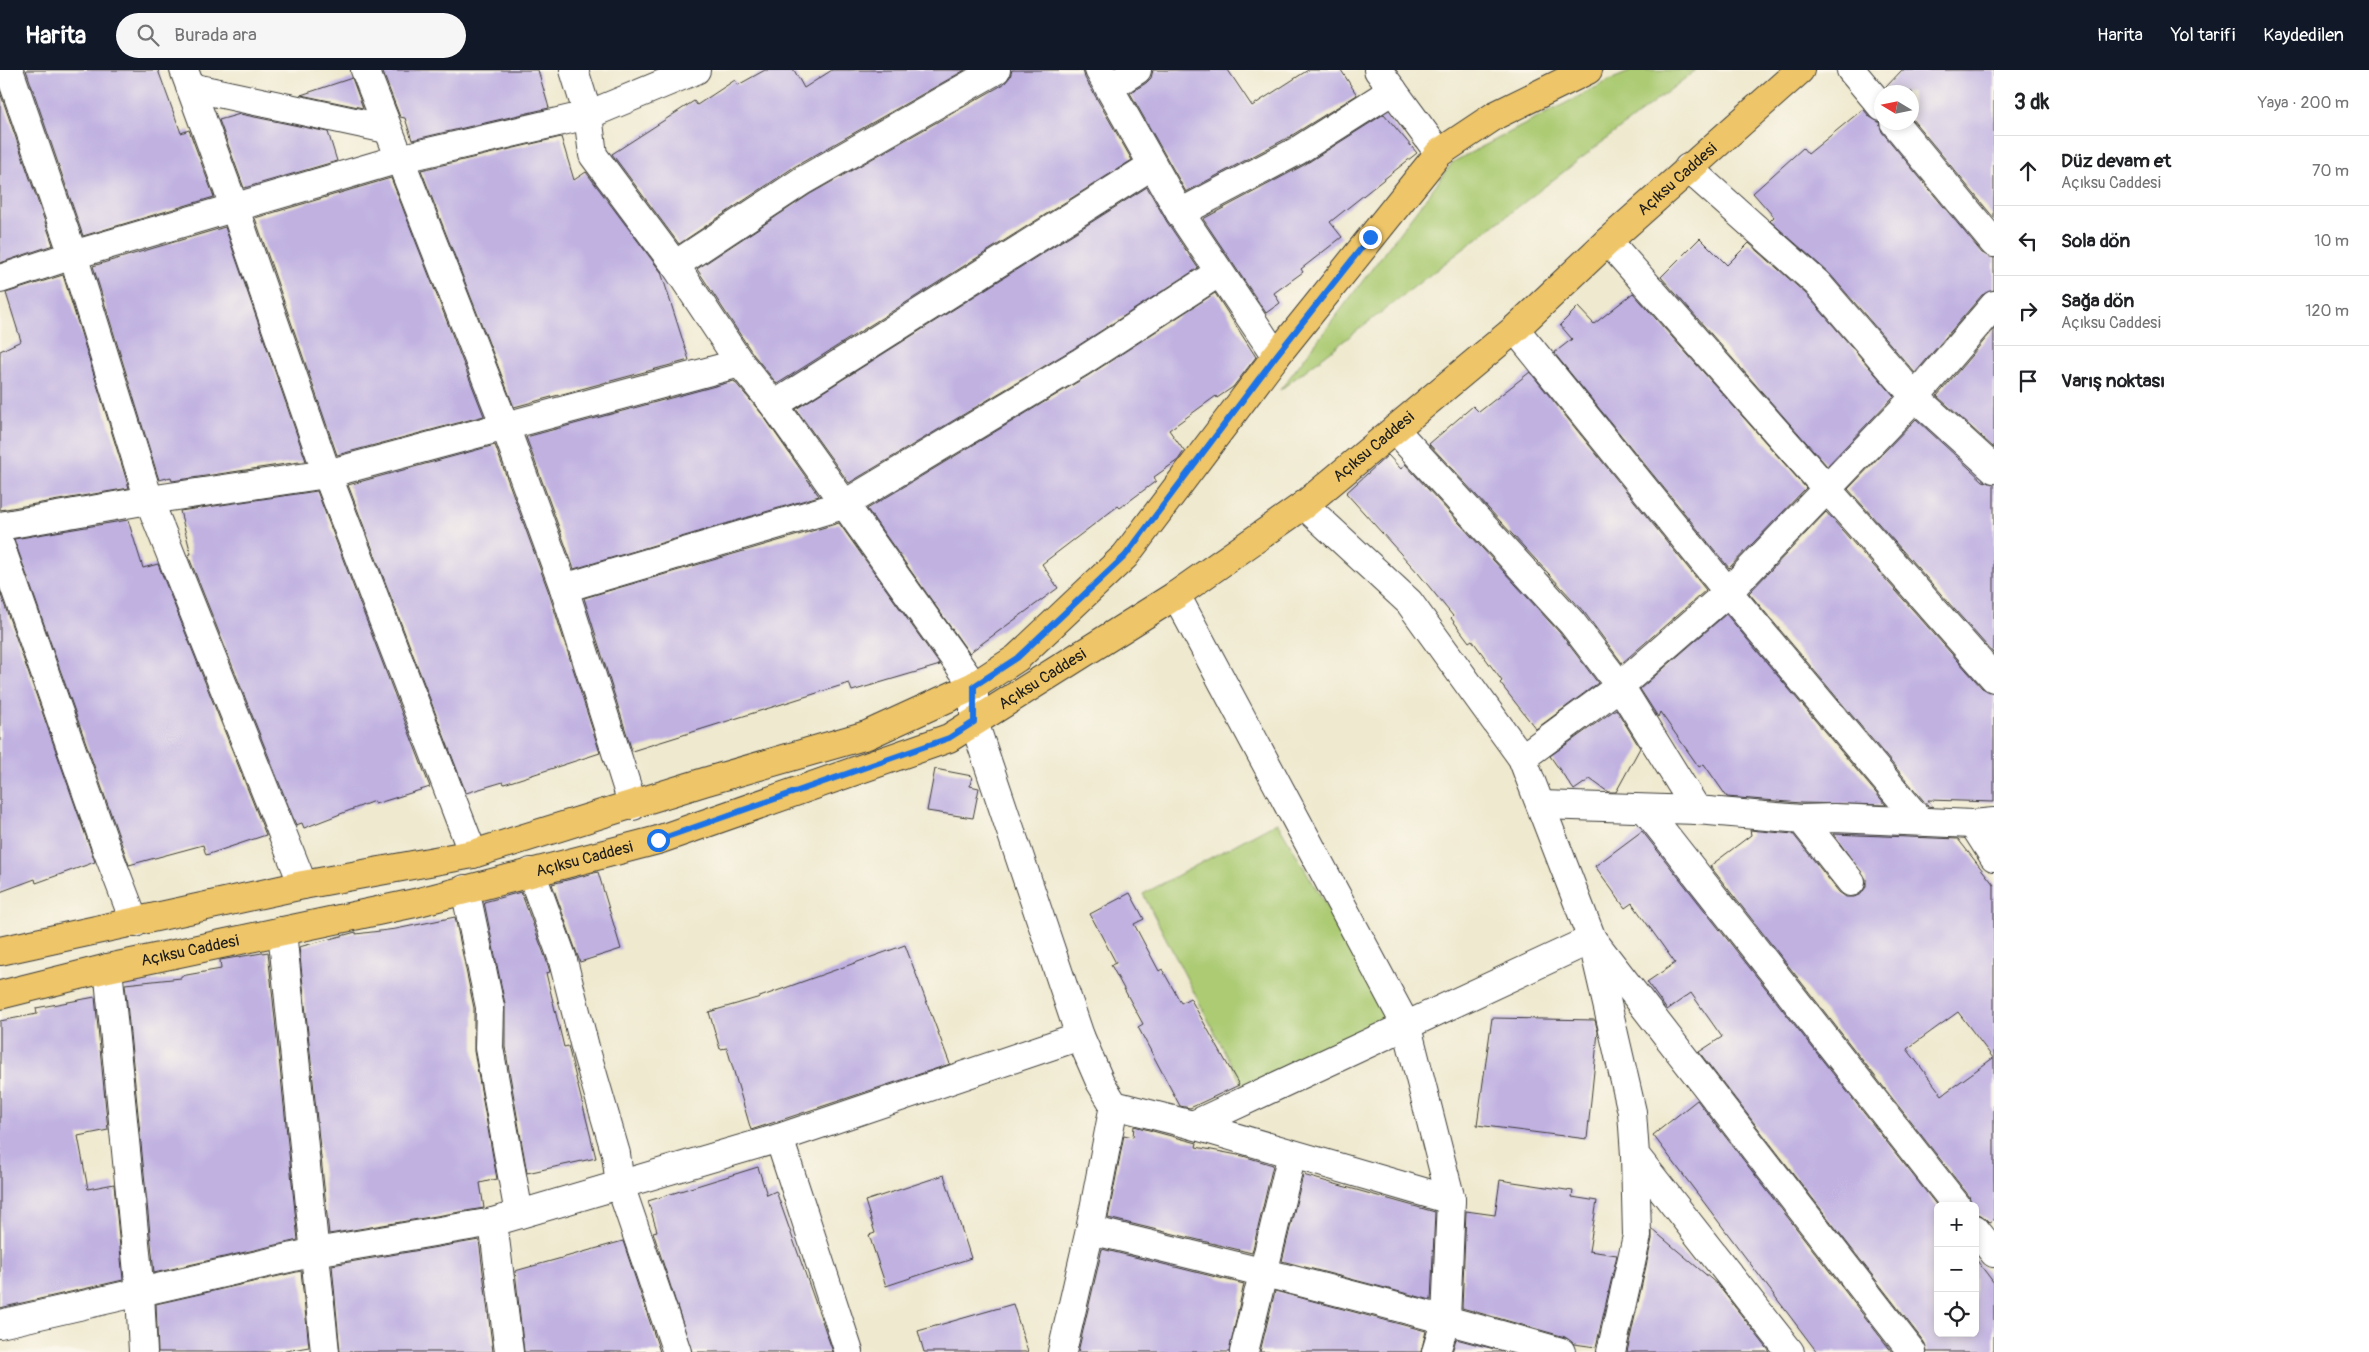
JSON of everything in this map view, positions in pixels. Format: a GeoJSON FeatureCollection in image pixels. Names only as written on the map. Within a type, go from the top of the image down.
{"type":"FeatureCollection","features":[{"type":"Feature","properties":{"kind":"main road","name":"Açıksu Caddesi"},"geometry":{"type":"LineString","coordinates":[[0,952],[303,885],[472,854],[633,806],[704,782],[867,735],[974,686],[1017,658],[1125,556],[1276,356],[1439,153],[1496,115],[1588,70]]}},
{"type":"Feature","properties":{"kind":"main road","name":"Açıksu Caddesi"},"geometry":{"type":"LineString","coordinates":[[0,995],[108,968],[415,903],[658,840],[949,738],[1176,595],[1304,504],[1515,329],[1688,168],[1800,70]]}},
{"type":"Feature","properties":{"kind":"street"},"geometry":{"type":"LineString","coordinates":[[9,70],[73,255],[150,500],[303,885]]}},
{"type":"Feature","properties":{"kind":"street"},"geometry":{"type":"LineString","coordinates":[[365,70],[505,426],[564,588],[633,806]]}},
{"type":"Feature","properties":{"kind":"street"},"geometry":{"type":"LineString","coordinates":[[574,70],[588,115],[593,155],[675,265],[740,363],[774,405],[843,505],[974,686],[974,722],[1080,1036],[1100,1082],[1114,1105],[1090,1230],[1062,1352]]}},
{"type":"Feature","properties":{"kind":"street"},"geometry":{"type":"LineString","coordinates":[[0,279],[73,255],[235,209],[399,159],[588,115],[696,70]]}},
{"type":"Feature","properties":{"kind":"street"},"geometry":{"type":"LineString","coordinates":[[675,265],[802,181],[996,70]]}},
{"type":"Feature","properties":{"kind":"street"},"geometry":{"type":"LineString","coordinates":[[1138,70],[1104,78],[1180,213],[1276,356]]}},
{"type":"Feature","properties":{"kind":"street"},"geometry":{"type":"LineString","coordinates":[[1851,70],[1874,97]]}},
{"type":"Feature","properties":{"kind":"street"},"geometry":{"type":"LineString","coordinates":[[187,78],[388,129]]}},
{"type":"Feature","properties":{"kind":"street"},"geometry":{"type":"LineString","coordinates":[[187,78],[235,209],[327,474],[472,854]]}},
{"type":"Feature","properties":{"kind":"street"},"geometry":{"type":"LineString","coordinates":[[1180,213],[1297,150],[1386,80],[1439,153]]}},
{"type":"Feature","properties":{"kind":"street"},"geometry":{"type":"LineString","coordinates":[[1901,130],[1994,244]]}},
{"type":"Feature","properties":{"kind":"street"},"geometry":{"type":"LineString","coordinates":[[774,405],[1152,166]]}},
{"type":"Feature","properties":{"kind":"street"},"geometry":{"type":"LineString","coordinates":[[1688,168],[1817,283],[1915,397],[1994,469]]}},
{"type":"Feature","properties":{"kind":"street"},"geometry":{"type":"LineString","coordinates":[[1608,241],[1994,678]]}},
{"type":"Feature","properties":{"kind":"street"},"geometry":{"type":"LineString","coordinates":[[564,588],[843,505],[1081,362],[1218,272]]}},
{"type":"Feature","properties":{"kind":"street"},"geometry":{"type":"LineString","coordinates":[[1522,758],[1620,686],[1728,592],[1915,397],[1994,305]]}},
{"type":"Feature","properties":{"kind":"street"},"geometry":{"type":"LineString","coordinates":[[1515,329],[1728,592],[1919,820]]}},
{"type":"Feature","properties":{"kind":"street"},"geometry":{"type":"LineString","coordinates":[[0,526],[150,500],[327,474],[740,363]]}},
{"type":"Feature","properties":{"kind":"street"},"geometry":{"type":"LineString","coordinates":[[1395,430],[1572,623],[1620,686],[1697,810]]}},
{"type":"Feature","properties":{"kind":"street"},"geometry":{"type":"LineString","coordinates":[[1304,504],[1409,602],[1522,758],[1592,939],[1632,1112],[1635,1155],[1637,1236],[1611,1352]]}},
{"type":"Feature","properties":{"kind":"street"},"geometry":{"type":"LineString","coordinates":[[0,545],[107,850],[135,923]]}},
{"type":"Feature","properties":{"kind":"street"},"geometry":{"type":"LineString","coordinates":[[1176,595],[1406,1026],[1451,1200],[1446,1319],[1436,1352]]}},
{"type":"Feature","properties":{"kind":"street"},"geometry":{"type":"LineString","coordinates":[[1541,805],[1697,810],[1801,819],[1834,818],[1984,823],[1994,857]]}},
{"type":"Feature","properties":{"kind":"street"},"geometry":{"type":"LineString","coordinates":[[1645,809],[1954,1202]]}},
{"type":"Feature","properties":{"kind":"street"},"geometry":{"type":"LineString","coordinates":[[1801,819],[1851,882]]}},
{"type":"Feature","properties":{"kind":"street"},"geometry":{"type":"LineString","coordinates":[[531,872],[562,957],[586,1051],[616,1154],[620,1185],[677,1352]]}},
{"type":"Feature","properties":{"kind":"street"},"geometry":{"type":"LineString","coordinates":[[465,889],[490,1007],[489,1048],[518,1214]]}},
{"type":"Feature","properties":{"kind":"street"},"geometry":{"type":"LineString","coordinates":[[282,931],[325,1352]]}},
{"type":"Feature","properties":{"kind":"street"},"geometry":{"type":"LineString","coordinates":[[1192,1125],[1592,939]]}},
{"type":"Feature","properties":{"kind":"street"},"geometry":{"type":"LineString","coordinates":[[1592,939],[1912,1352]]}},
{"type":"Feature","properties":{"kind":"street"},"geometry":{"type":"LineString","coordinates":[[108,968],[140,1293],[144,1352]]}},
{"type":"Feature","properties":{"kind":"street"},"geometry":{"type":"LineString","coordinates":[[0,1324],[315,1252],[492,1222],[779,1138],[1080,1036]]}},
{"type":"Feature","properties":{"kind":"street"},"geometry":{"type":"LineString","coordinates":[[1114,1105],[1192,1125],[1451,1200]]}},
{"type":"Feature","properties":{"kind":"street"},"geometry":{"type":"LineString","coordinates":[[779,1138],[849,1352]]}},
{"type":"Feature","properties":{"kind":"street"},"geometry":{"type":"LineString","coordinates":[[1244,1352],[1292,1154]]}},
{"type":"Feature","properties":{"kind":"street"},"geometry":{"type":"LineString","coordinates":[[1635,1155],[1790,1352]]}},
{"type":"Feature","properties":{"kind":"street"},"geometry":{"type":"LineString","coordinates":[[492,1222],[509,1352]]}},
{"type":"Feature","properties":{"kind":"street"},"geometry":{"type":"LineString","coordinates":[[1090,1230],[1263,1271],[1446,1319],[1561,1352]]}},
{"type":"Feature","properties":{"kind":"street"},"geometry":{"type":"LineString","coordinates":[[1979,1234],[1994,1253]]}},
{"type":"Feature","properties":{"kind":"green space"},"geometry":{"type":"Polygon","coordinates":[[[1634,70],[1696,70],[1280,390],[1453,162],[1610,80],[1634,70]]]}},
{"type":"Feature","properties":{"kind":"green space"},"geometry":{"type":"Polygon","coordinates":[[[1277,822],[1393,1018],[1244,1089],[1143,894],[1277,822]]]}},
{"type":"Feature","properties":{"kind":"building"},"geometry":{"type":"Polygon","coordinates":[[[26,70],[158,70],[181,133],[189,130],[214,197],[83,236],[26,70]]]}},
{"type":"Feature","properties":{"kind":"building"},"geometry":{"type":"Polygon","coordinates":[[[382,70],[538,70],[549,108],[412,140],[405,118],[400,117],[382,70]]]}},
{"type":"Feature","properties":{"kind":"building"},"geometry":{"type":"Polygon","coordinates":[[[765,70],[794,70],[804,88],[832,70],[965,70],[794,167],[679,244],[612,154],[694,101],[697,105],[735,80],[738,85],[765,70]]]}},
{"type":"Feature","properties":{"kind":"building"},"geometry":{"type":"Polygon","coordinates":[[[1012,70],[1083,70],[1085,78],[1132,160],[777,384],[753,354],[697,269],[810,194],[1004,84],[1010,77],[1012,70]]]}},
{"type":"Feature","properties":{"kind":"building"},"geometry":{"type":"Polygon","coordinates":[[[1153,70],[1228,70],[1252,106],[1308,70],[1341,70],[1357,95],[1289,137],[1186,192],[1130,93],[1151,78],[1153,70]]]}},
{"type":"Feature","properties":{"kind":"building"},"geometry":{"type":"Polygon","coordinates":[[[1902,70],[1994,70],[1994,218],[1919,127],[1919,85],[1888,85],[1902,70]]]}},
{"type":"Feature","properties":{"kind":"building"},"geometry":{"type":"Polygon","coordinates":[[[352,78],[363,108],[301,95],[352,78]]]}},
{"type":"Feature","properties":{"kind":"building"},"geometry":{"type":"Polygon","coordinates":[[[0,92],[53,245],[0,263],[0,92]]]}},
{"type":"Feature","properties":{"kind":"building"},"geometry":{"type":"Polygon","coordinates":[[[1863,109],[1874,119],[1874,130],[1881,130],[1982,253],[1994,258],[1994,290],[1982,295],[1915,373],[1829,273],[1770,221],[1774,217],[1753,193],[1803,148],[1808,154],[1863,109]]]}},
{"type":"Feature","properties":{"kind":"building"},"geometry":{"type":"Polygon","coordinates":[[[240,114],[328,132],[337,161],[244,188],[219,120],[240,114]]]}},
{"type":"Feature","properties":{"kind":"building"},"geometry":{"type":"Polygon","coordinates":[[[1384,114],[1417,153],[1330,222],[1342,237],[1301,269],[1303,272],[1274,293],[1280,303],[1266,313],[1203,219],[1304,165],[1384,114]]]}},
{"type":"Feature","properties":{"kind":"building"},"geometry":{"type":"Polygon","coordinates":[[[561,137],[574,180],[586,172],[661,272],[689,360],[514,407],[421,170],[561,137]]]}},
{"type":"Feature","properties":{"kind":"building"},"geometry":{"type":"Polygon","coordinates":[[[391,178],[484,416],[337,455],[255,218],[391,178]]]}},
{"type":"Feature","properties":{"kind":"building"},"geometry":{"type":"Polygon","coordinates":[[[1147,187],[1167,222],[1198,268],[1073,349],[849,483],[796,409],[1147,187]]]}},
{"type":"Feature","properties":{"kind":"building"},"geometry":{"type":"Polygon","coordinates":[[[225,227],[306,461],[172,481],[171,477],[159,480],[93,266],[225,227]]]}},
{"type":"Feature","properties":{"kind":"building"},"geometry":{"type":"Polygon","coordinates":[[[1700,238],[1727,265],[1749,243],[1806,294],[1894,396],[1827,466],[1661,277],[1700,238]]]}},
{"type":"Feature","properties":{"kind":"building"},"geometry":{"type":"Polygon","coordinates":[[[63,275],[129,488],[0,510],[0,351],[21,341],[6,293],[63,275]]]}},
{"type":"Feature","properties":{"kind":"building"},"geometry":{"type":"Polygon","coordinates":[[[1215,293],[1256,357],[1233,387],[1217,398],[1216,396],[1169,430],[1184,451],[1178,460],[1154,477],[1156,481],[1120,508],[1118,506],[1042,564],[1058,588],[969,653],[867,509],[1089,375],[1215,293]]]}},
{"type":"Feature","properties":{"kind":"building"},"geometry":{"type":"Polygon","coordinates":[[[1633,293],[1806,488],[1729,568],[1554,353],[1572,339],[1560,325],[1578,307],[1594,324],[1633,293]]]}},
{"type":"Feature","properties":{"kind":"building"},"geometry":{"type":"Polygon","coordinates":[[[1994,329],[1994,448],[1937,396],[1994,329]]]}},
{"type":"Feature","properties":{"kind":"building"},"geometry":{"type":"Polygon","coordinates":[[[1530,372],[1706,590],[1622,663],[1584,612],[1429,444],[1473,406],[1479,412],[1530,372]]]}},
{"type":"Feature","properties":{"kind":"building"},"geometry":{"type":"Polygon","coordinates":[[[734,381],[762,414],[819,496],[574,569],[526,437],[734,381]]]}},
{"type":"Feature","properties":{"kind":"building"},"geometry":{"type":"Polygon","coordinates":[[[1916,419],[1983,481],[1994,484],[1994,654],[1848,489],[1916,419]]]}},
{"type":"Feature","properties":{"kind":"building"},"geometry":{"type":"Polygon","coordinates":[[[495,445],[549,593],[600,753],[504,784],[503,782],[466,793],[348,485],[495,445]]]}},
{"type":"Feature","properties":{"kind":"building"},"geometry":{"type":"Polygon","coordinates":[[[1388,455],[1401,469],[1405,464],[1560,633],[1598,683],[1536,729],[1500,683],[1502,681],[1472,640],[1469,642],[1451,618],[1453,616],[1418,573],[1346,493],[1388,455]]]}},
{"type":"Feature","properties":{"kind":"building"},"geometry":{"type":"Polygon","coordinates":[[[317,491],[430,787],[375,804],[374,801],[304,828],[302,823],[296,825],[188,555],[191,554],[180,511],[317,491]]]}},
{"type":"Feature","properties":{"kind":"building"},"geometry":{"type":"Polygon","coordinates":[[[1826,512],[1982,688],[1994,693],[1994,802],[1928,800],[1933,807],[1928,806],[1749,593],[1826,512]]]}},
{"type":"Feature","properties":{"kind":"building"},"geometry":{"type":"Polygon","coordinates":[[[128,520],[143,568],[158,564],[266,835],[206,855],[203,845],[129,865],[14,539],[128,520]]]}},
{"type":"Feature","properties":{"kind":"building"},"geometry":{"type":"Polygon","coordinates":[[[839,523],[940,665],[852,691],[849,683],[632,751],[584,598],[839,523]]]}},
{"type":"Feature","properties":{"kind":"building"},"geometry":{"type":"Polygon","coordinates":[[[0,592],[95,862],[36,883],[35,879],[0,892],[0,592]]]}},
{"type":"Feature","properties":{"kind":"building"},"geometry":{"type":"Polygon","coordinates":[[[1726,614],[1886,805],[1801,803],[1727,797],[1704,764],[1699,767],[1660,712],[1658,717],[1640,689],[1726,614]]]}},
{"type":"Feature","properties":{"kind":"building"},"geometry":{"type":"Polygon","coordinates":[[[1616,709],[1640,748],[1616,792],[1608,792],[1590,779],[1574,790],[1550,756],[1616,709]]]}},
{"type":"Feature","properties":{"kind":"building"},"geometry":{"type":"Polygon","coordinates":[[[935,769],[972,776],[970,786],[979,788],[973,818],[927,811],[935,769]]]}},
{"type":"Feature","properties":{"kind":"building"},"geometry":{"type":"Polygon","coordinates":[[[1750,830],[1793,834],[1839,892],[1846,897],[1854,897],[1861,894],[1866,887],[1866,879],[1833,834],[1958,839],[1994,885],[1994,1219],[1989,1222],[1979,1215],[1979,1202],[1971,1202],[1969,1196],[1710,866],[1751,835],[1750,830]],[[1958,1012],[1907,1049],[1942,1095],[1993,1058],[1958,1012]]]}},
{"type":"Feature","properties":{"kind":"building"},"geometry":{"type":"Polygon","coordinates":[[[1642,831],[1934,1202],[1934,1337],[1979,1337],[1979,1263],[1994,1283],[1994,1352],[1927,1352],[1924,1342],[1699,1052],[1722,1037],[1691,993],[1667,1010],[1647,982],[1675,963],[1632,903],[1625,908],[1595,866],[1642,831]]]}},
{"type":"Feature","properties":{"kind":"building"},"geometry":{"type":"Polygon","coordinates":[[[598,872],[621,949],[580,962],[552,884],[598,872]]]}},
{"type":"Feature","properties":{"kind":"building"},"geometry":{"type":"Polygon","coordinates":[[[521,892],[550,972],[546,973],[564,1047],[568,1046],[596,1158],[527,1173],[505,1047],[505,1004],[484,902],[521,892]]]}},
{"type":"Feature","properties":{"kind":"building"},"geometry":{"type":"Polygon","coordinates":[[[1130,893],[1144,919],[1134,924],[1159,971],[1162,969],[1181,1003],[1190,998],[1239,1085],[1190,1108],[1180,1106],[1138,1027],[1143,1024],[1111,965],[1116,963],[1090,914],[1130,893]]]}},
{"type":"Feature","properties":{"kind":"building"},"geometry":{"type":"Polygon","coordinates":[[[455,917],[474,1008],[474,1051],[497,1179],[480,1183],[484,1208],[329,1234],[299,947],[356,932],[356,934],[396,929],[455,917]]]}},
{"type":"Feature","properties":{"kind":"building"},"geometry":{"type":"Polygon","coordinates":[[[905,945],[950,1064],[751,1130],[727,1048],[720,1049],[709,1012],[757,998],[905,945]]]}},
{"type":"Feature","properties":{"kind":"building"},"geometry":{"type":"Polygon","coordinates":[[[268,952],[298,1240],[154,1273],[125,984],[181,978],[181,976],[221,969],[220,960],[268,952]]]}},
{"type":"Feature","properties":{"kind":"building"},"geometry":{"type":"Polygon","coordinates":[[[95,997],[108,1130],[78,1136],[88,1189],[114,1184],[123,1280],[0,1308],[0,1021],[37,1014],[36,1008],[95,997]]]}},
{"type":"Feature","properties":{"kind":"building"},"geometry":{"type":"Polygon","coordinates":[[[1492,1018],[1595,1020],[1598,1032],[1587,1139],[1477,1125],[1492,1018]]]}},
{"type":"Feature","properties":{"kind":"building"},"geometry":{"type":"Polygon","coordinates":[[[1697,1100],[1892,1352],[1817,1352],[1653,1135],[1697,1100]]]}},
{"type":"Feature","properties":{"kind":"building"},"geometry":{"type":"Polygon","coordinates":[[[1134,1126],[1197,1143],[1196,1147],[1243,1156],[1273,1165],[1252,1253],[1108,1218],[1124,1135],[1133,1137],[1134,1126]]]}},
{"type":"Feature","properties":{"kind":"building"},"geometry":{"type":"Polygon","coordinates":[[[758,1167],[767,1195],[776,1191],[833,1352],[692,1352],[653,1232],[657,1231],[648,1201],[758,1167]]]}},
{"type":"Feature","properties":{"kind":"building"},"geometry":{"type":"Polygon","coordinates":[[[944,1175],[971,1258],[886,1286],[869,1235],[875,1233],[865,1201],[944,1175]]]}},
{"type":"Feature","properties":{"kind":"building"},"geometry":{"type":"Polygon","coordinates":[[[1303,1175],[1435,1212],[1431,1300],[1282,1261],[1303,1175]]]}},
{"type":"Feature","properties":{"kind":"building"},"geometry":{"type":"Polygon","coordinates":[[[1500,1180],[1573,1191],[1572,1197],[1597,1201],[1589,1251],[1617,1255],[1596,1347],[1574,1344],[1565,1337],[1462,1308],[1466,1211],[1495,1215],[1500,1180]]]}},
{"type":"Feature","properties":{"kind":"building"},"geometry":{"type":"Polygon","coordinates":[[[1652,1229],[1717,1284],[1770,1352],[1627,1352],[1652,1239],[1652,1229]]]}},
{"type":"Feature","properties":{"kind":"building"},"geometry":{"type":"Polygon","coordinates":[[[479,1240],[493,1352],[340,1352],[332,1265],[479,1240]]]}},
{"type":"Feature","properties":{"kind":"building"},"geometry":{"type":"Polygon","coordinates":[[[623,1241],[660,1352],[524,1352],[515,1271],[623,1241]]]}},
{"type":"Feature","properties":{"kind":"building"},"geometry":{"type":"Polygon","coordinates":[[[1102,1249],[1244,1284],[1229,1352],[1078,1352],[1102,1249]]]}},
{"type":"Feature","properties":{"kind":"building"},"geometry":{"type":"Polygon","coordinates":[[[301,1271],[309,1347],[280,1352],[158,1352],[156,1304],[301,1271]]]}},
{"type":"Feature","properties":{"kind":"building"},"geometry":{"type":"Polygon","coordinates":[[[1275,1291],[1426,1331],[1421,1352],[1260,1352],[1275,1291]]]}},
{"type":"Feature","properties":{"kind":"building"},"geometry":{"type":"Polygon","coordinates":[[[1013,1304],[1028,1352],[924,1352],[918,1331],[1013,1304]]]}},
{"type":"Feature","properties":{"kind":"building"},"geometry":{"type":"Polygon","coordinates":[[[1456,1339],[1498,1350],[1504,1352],[1452,1352],[1456,1339]]]}},
{"type":"Feature","properties":{"kind":"route"},"geometry":{"type":"LineString","coordinates":[[658,840],[949,738],[974,722],[974,686],[1017,658],[1125,556],[1276,356],[1370,237]]}}]}
